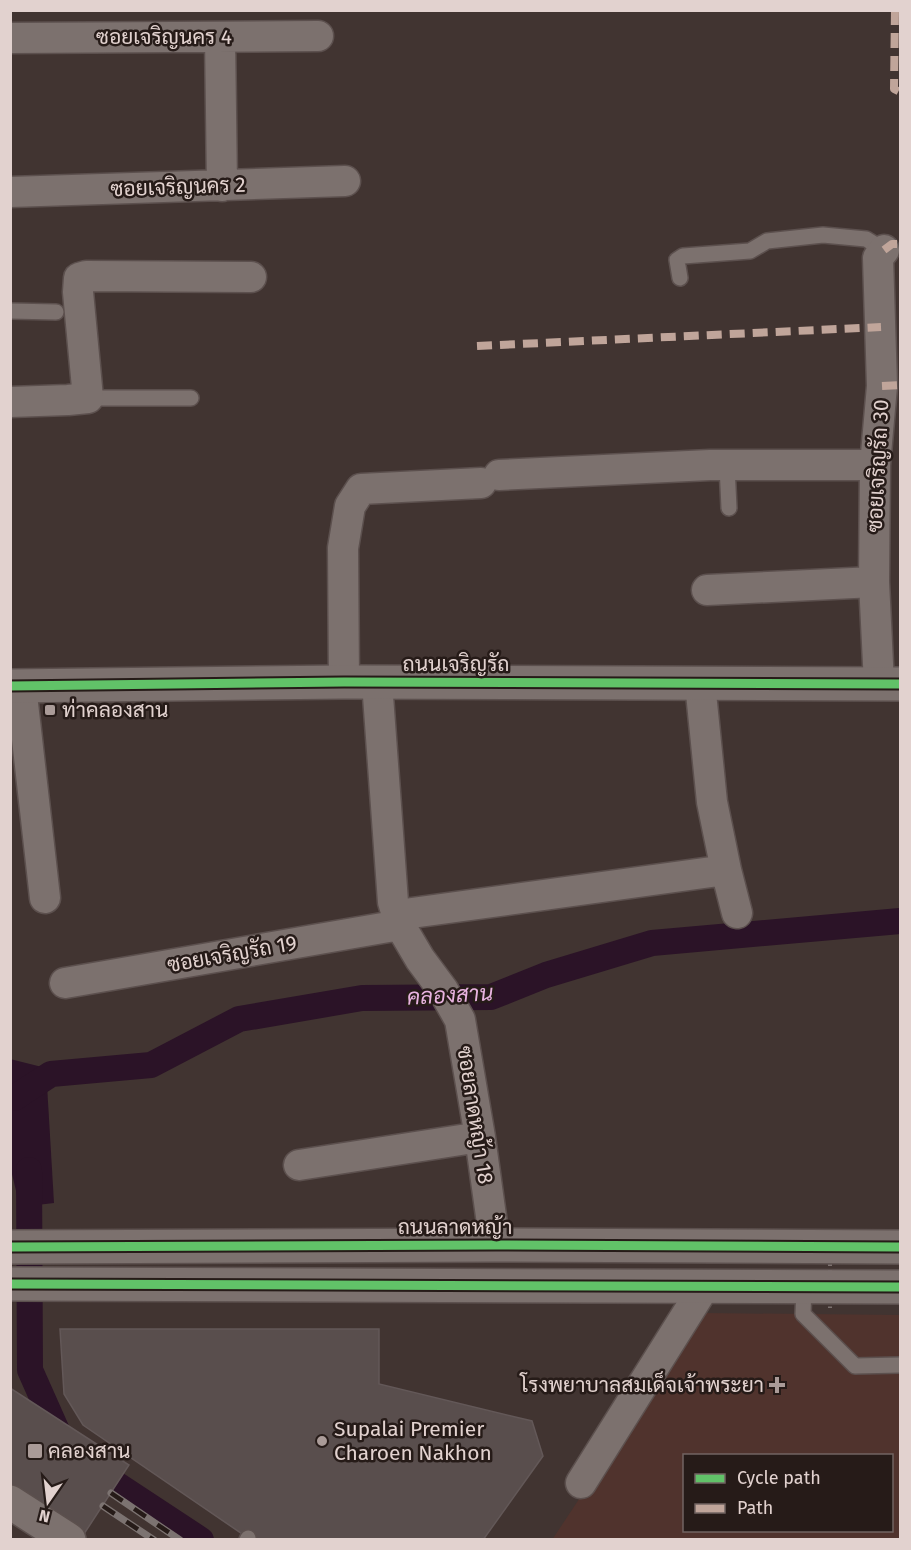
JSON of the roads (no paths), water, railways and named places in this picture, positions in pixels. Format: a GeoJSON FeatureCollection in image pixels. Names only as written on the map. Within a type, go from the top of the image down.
{"type":"FeatureCollection","features":[{"type":"Feature","properties":{"kind":"main road","name":"ถนนเจริญรัถ"},"geometry":{"type":"LineString","coordinates":[[16,686],[344,682],[890,684]]}},
{"type":"Feature","properties":{"kind":"main road","name":"ถนนลาดหญ้า"},"geometry":{"type":"LineString","coordinates":[[11,1247],[900,1246]]}},
{"type":"Feature","properties":{"kind":"main road"},"geometry":{"type":"LineString","coordinates":[[10,1284],[900,1287]]}},
{"type":"Feature","properties":{"kind":"main road"},"geometry":{"type":"LineString","coordinates":[[10,1502],[69,1539]]}},
{"type":"Feature","properties":{"kind":"street","name":"ซอยเจริญนคร 4"},"geometry":{"type":"LineString","coordinates":[[10,38],[318,36]]}},
{"type":"Feature","properties":{"kind":"street"},"geometry":{"type":"LineString","coordinates":[[220,37],[222,186]]}},
{"type":"Feature","properties":{"kind":"street","name":"ซอยเจริญนคร 2"},"geometry":{"type":"LineString","coordinates":[[10,192],[345,181]]}},
{"type":"Feature","properties":{"kind":"street","name":"ซอยเจริญรัถ 30"},"geometry":{"type":"LineString","coordinates":[[884,250],[878,258],[882,386],[875,465],[874,582],[890,684]]}},
{"type":"Feature","properties":{"kind":"street"},"geometry":{"type":"LineString","coordinates":[[10,402],[88,398],[78,292],[79,279],[86,276],[251,277]]}},
{"type":"Feature","properties":{"kind":"street"},"geometry":{"type":"LineString","coordinates":[[344,682],[343,548],[350,506],[361,489],[711,465],[875,465]]}},
{"type":"Feature","properties":{"kind":"street"},"geometry":{"type":"LineString","coordinates":[[707,590],[874,582]]}},
{"type":"Feature","properties":{"kind":"street"},"geometry":{"type":"LineString","coordinates":[[377,682],[393,902],[399,920]]}},
{"type":"Feature","properties":{"kind":"street"},"geometry":{"type":"LineString","coordinates":[[700,683],[712,802],[737,913]]}},
{"type":"Feature","properties":{"kind":"street"},"geometry":{"type":"LineString","coordinates":[[16,686],[45,898]]}},
{"type":"Feature","properties":{"kind":"street","name":"ซอยเจริญรัถ 19"},"geometry":{"type":"LineString","coordinates":[[65,983],[399,920],[726,870]]}},
{"type":"Feature","properties":{"kind":"street","name":"ซอยลาดหญ้า 18"},"geometry":{"type":"LineString","coordinates":[[399,920],[420,959],[443,990],[460,1020],[495,1245]]}},
{"type":"Feature","properties":{"kind":"street"},"geometry":{"type":"LineString","coordinates":[[299,1165],[480,1137]]}},
{"type":"Feature","properties":{"kind":"street"},"geometry":{"type":"LineString","coordinates":[[581,1484],[704,1287]]}},
{"type":"Feature","properties":{"kind":"lane"},"geometry":{"type":"LineString","coordinates":[[680,278],[677,260],[683,256],[750,251],[767,241],[823,235],[866,239],[884,250]]}},
{"type":"Feature","properties":{"kind":"lane"},"geometry":{"type":"LineString","coordinates":[[10,312],[56,312]]}},
{"type":"Feature","properties":{"kind":"lane"},"geometry":{"type":"LineString","coordinates":[[88,398],[191,398]]}},
{"type":"Feature","properties":{"kind":"lane"},"geometry":{"type":"LineString","coordinates":[[727,466],[729,508]]}},
{"type":"Feature","properties":{"kind":"lane"},"geometry":{"type":"LineString","coordinates":[[804,1287],[803,1314],[855,1366],[900,1365]]}},
{"type":"Feature","properties":{"kind":"waterway","name":"คลองสาน"},"geometry":{"type":"LineString","coordinates":[[10,1097],[14,1098],[51,1074],[151,1065],[239,1019],[362,998],[491,997],[546,975],[652,943],[900,921]]}},
{"type":"Feature","properties":{"kind":"waterway"},"geometry":{"type":"LineString","coordinates":[[29,1170],[30,1370],[66,1451],[201,1540]]}},
{"type":"Feature","properties":{"kind":"railway"},"geometry":{"type":"LineString","coordinates":[[111,1493],[180,1540]]}},
{"type":"Feature","properties":{"kind":"railway"},"geometry":{"type":"LineString","coordinates":[[103,1506],[154,1540]]}},
{"type":"Feature","properties":{"kind":"place","name":"ท่าคลองสาน"},"geometry":{"type":"Point","coordinates":[50,710]}},
{"type":"Feature","properties":{"kind":"place","name":"โรงพยาบาลสมเด็จเจ้าพระยา"},"geometry":{"type":"Point","coordinates":[777,1385]}},
{"type":"Feature","properties":{"kind":"place","name":"Supalai Premier Charoen Nakhon"},"geometry":{"type":"Point","coordinates":[322,1441]}},
{"type":"Feature","properties":{"kind":"place","name":"คลองสาน"},"geometry":{"type":"Point","coordinates":[35,1451]}}]}
